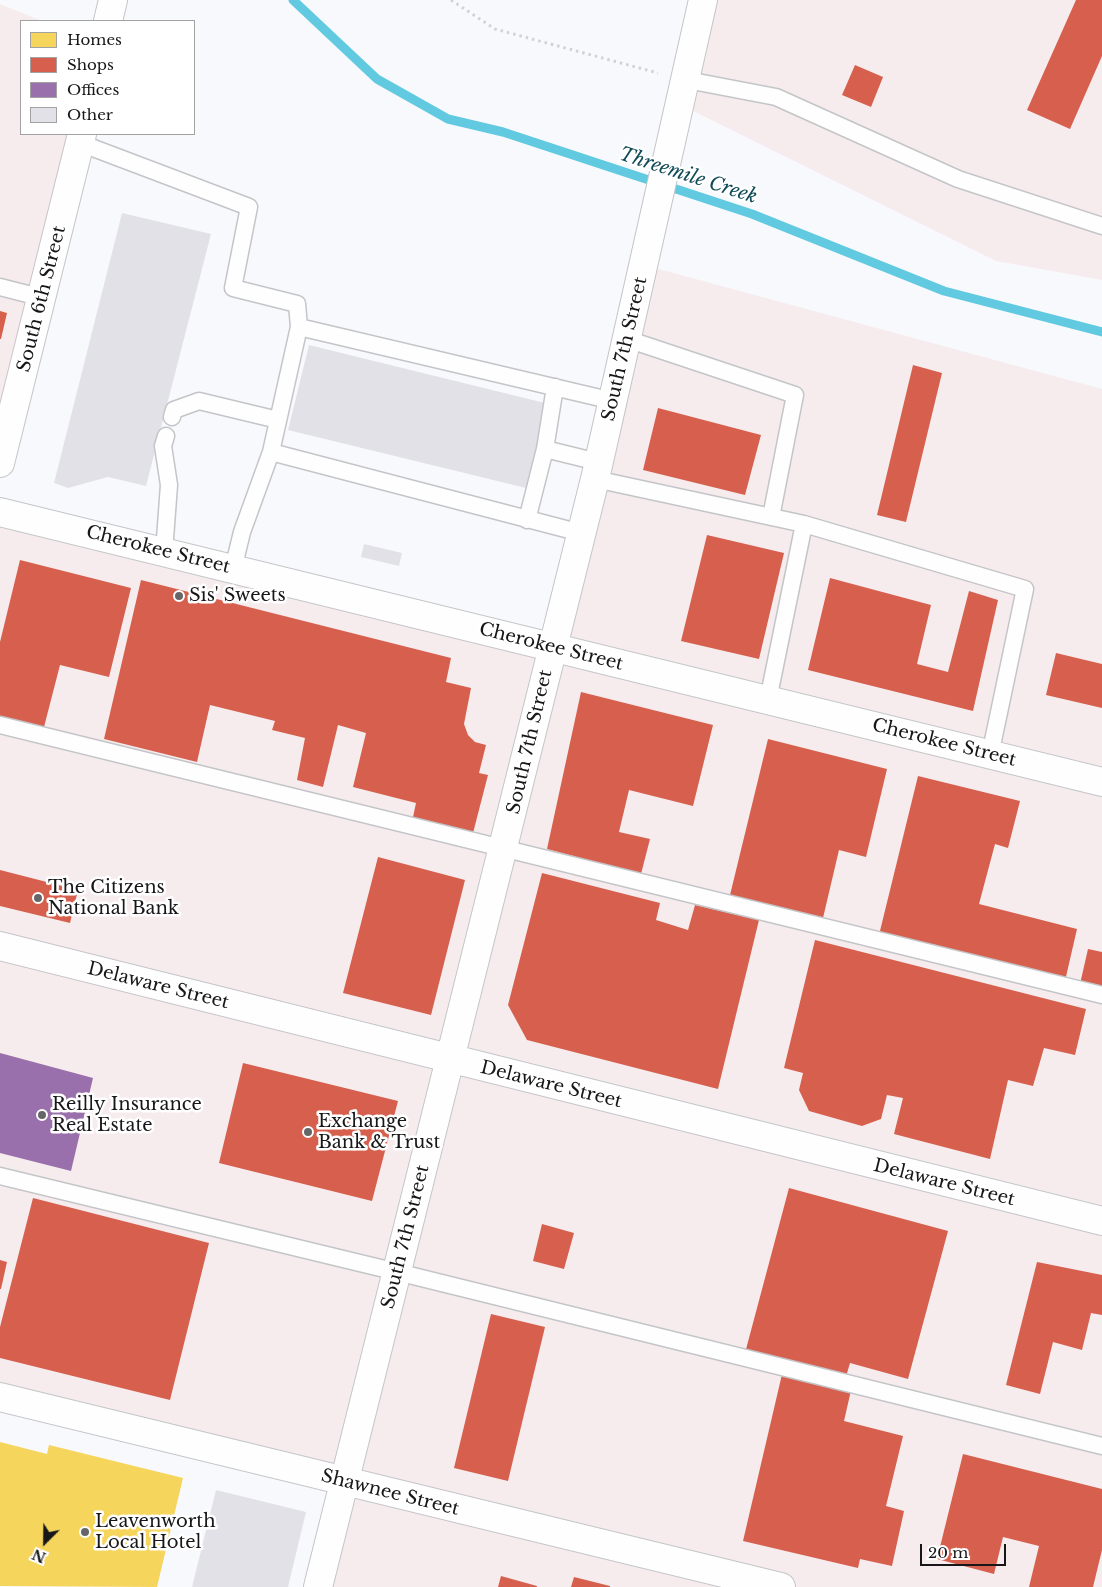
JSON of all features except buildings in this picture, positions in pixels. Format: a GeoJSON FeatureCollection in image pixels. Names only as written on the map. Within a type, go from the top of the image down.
{"type":"FeatureCollection","features":[{"type":"Feature","properties":{"kind":"street"},"geometry":{"type":"LineString","coordinates":[[108,20],[113,0]]}},
{"type":"Feature","properties":{"kind":"street","name":"South 7th Street"},"geometry":{"type":"LineString","coordinates":[[318,1587],[504,850],[552,647],[597,471],[704,0]]}},
{"type":"Feature","properties":{"kind":"street","name":"South 6th Street"},"geometry":{"type":"LineString","coordinates":[[0,463],[43,298],[81,138]]}},
{"type":"Feature","properties":{"kind":"street","name":"Cherokee Street"},"geometry":{"type":"LineString","coordinates":[[0,512],[1102,782]]}},
{"type":"Feature","properties":{"kind":"street","name":"Delaware Street"},"geometry":{"type":"LineString","coordinates":[[0,946],[1102,1222]]}},
{"type":"Feature","properties":{"kind":"street","name":"Shawnee Street"},"geometry":{"type":"LineString","coordinates":[[0,1398],[781,1587]]}},
{"type":"Feature","properties":{"kind":"lane"},"geometry":{"type":"LineString","coordinates":[[684,93],[776,97],[958,179],[1102,226]]}},
{"type":"Feature","properties":{"kind":"lane"},"geometry":{"type":"LineString","coordinates":[[81,138],[249,206],[233,288],[297,304],[299,327],[271,452],[242,532],[233,569]]}},
{"type":"Feature","properties":{"kind":"lane"},"geometry":{"type":"LineString","coordinates":[[0,287],[43,298]]}},
{"type":"Feature","properties":{"kind":"lane"},"geometry":{"type":"LineString","coordinates":[[299,327],[613,401]]}},
{"type":"Feature","properties":{"kind":"lane"},"geometry":{"type":"LineString","coordinates":[[627,339],[795,395],[771,517]]}},
{"type":"Feature","properties":{"kind":"lane"},"geometry":{"type":"LineString","coordinates":[[527,520],[545,449],[555,387]]}},
{"type":"Feature","properties":{"kind":"lane"},"geometry":{"type":"LineString","coordinates":[[172,417],[174,410],[199,401],[278,420]]}},
{"type":"Feature","properties":{"kind":"lane"},"geometry":{"type":"LineString","coordinates":[[164,552],[169,485],[163,446],[166,436]]}},
{"type":"Feature","properties":{"kind":"lane"},"geometry":{"type":"LineString","coordinates":[[545,449],[597,471],[804,524],[1025,589],[990,755]]}},
{"type":"Feature","properties":{"kind":"lane"},"geometry":{"type":"LineString","coordinates":[[271,452],[581,533]]}},
{"type":"Feature","properties":{"kind":"lane"},"geometry":{"type":"LineString","coordinates":[[768,700],[804,524]]}},
{"type":"Feature","properties":{"kind":"lane"},"geometry":{"type":"LineString","coordinates":[[0,725],[1102,995]]}},
{"type":"Feature","properties":{"kind":"lane"},"geometry":{"type":"LineString","coordinates":[[0,1176],[1102,1446]]}},
{"type":"Feature","properties":{"kind":"path"},"geometry":{"type":"LineString","coordinates":[[450,0],[495,29],[684,93]]}},
{"type":"Feature","properties":{"kind":"shaded area"},"geometry":{"type":"Polygon","coordinates":[[[703,0],[1102,0],[1102,280],[996,261],[681,105],[703,0]]]}},
{"type":"Feature","properties":{"kind":"shaded area"},"geometry":{"type":"Polygon","coordinates":[[[0,4],[40,20],[20,20],[20,135],[82,135],[0,457],[0,4]]]}},
{"type":"Feature","properties":{"kind":"shaded area"},"geometry":{"type":"Polygon","coordinates":[[[644,265],[1102,389],[1102,1587],[318,1587],[344,1482],[0,1397],[0,510],[552,646],[644,265]]]}},
{"type":"Feature","properties":{"kind":"waterway","name":"Threemile Creek"},"geometry":{"type":"LineString","coordinates":[[293,0],[377,79],[448,119],[503,132],[752,214],[944,291],[1102,332]]}},
{"type":"Feature","properties":{"kind":"place","name":"Sis' Sweets"},"geometry":{"type":"Point","coordinates":[179,596]}},
{"type":"Feature","properties":{"kind":"place","name":"The Citizens National Bank"},"geometry":{"type":"Point","coordinates":[38,898]}},
{"type":"Feature","properties":{"kind":"place","name":"Reilly Insurance Real Estate"},"geometry":{"type":"Point","coordinates":[42,1115]}},
{"type":"Feature","properties":{"kind":"place","name":"Exchange Bank & Trust"},"geometry":{"type":"Point","coordinates":[308,1132]}},
{"type":"Feature","properties":{"kind":"place","name":"Leavenworth Local Hotel"},"geometry":{"type":"Point","coordinates":[85,1532]}}]}
